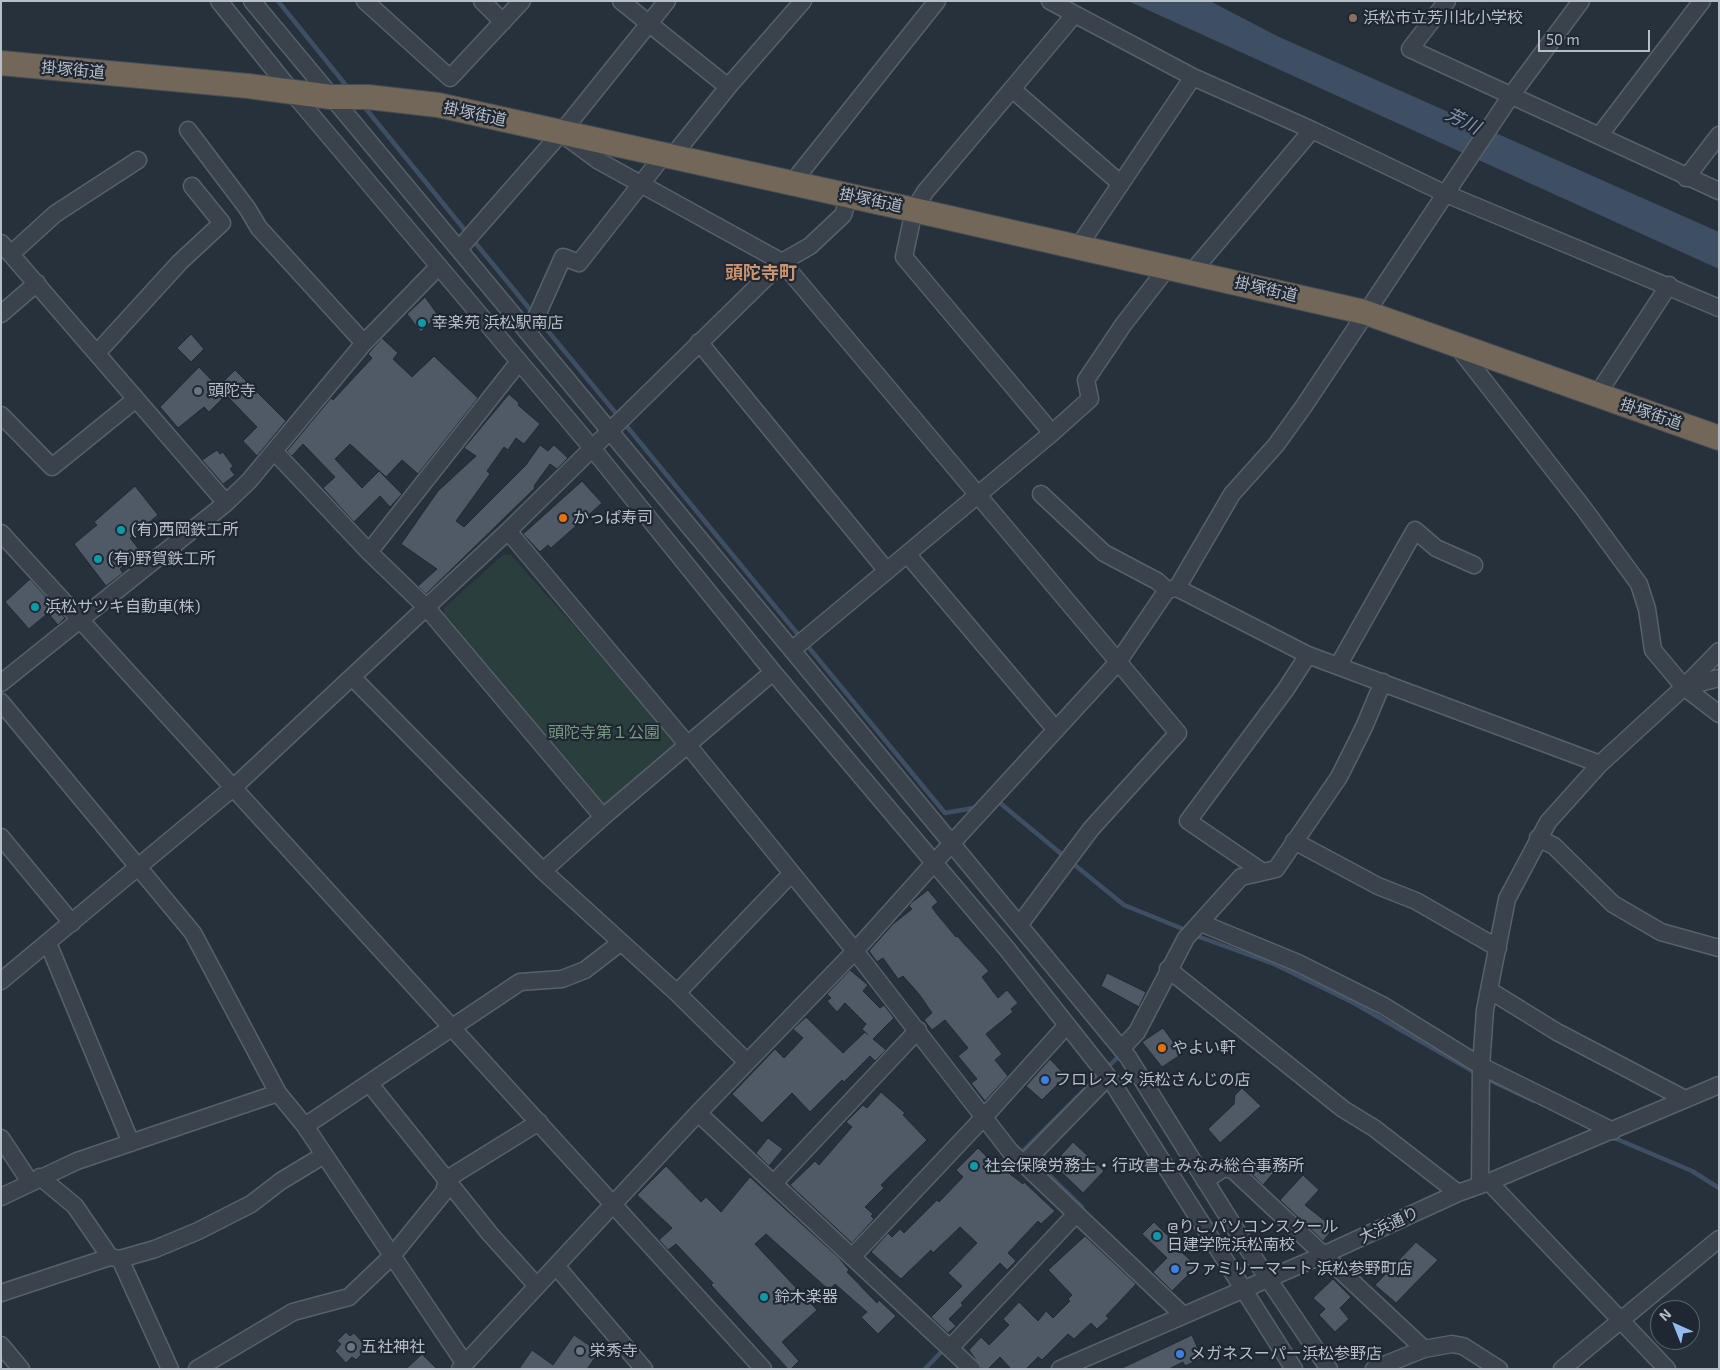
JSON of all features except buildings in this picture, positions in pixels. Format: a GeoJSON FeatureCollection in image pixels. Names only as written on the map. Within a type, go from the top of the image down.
{"type":"FeatureCollection","features":[{"type":"Feature","properties":{"kind":"highway","name":"掛塚街道"},"geometry":{"type":"LineString","coordinates":[[1,63],[331,97],[368,97],[438,106],[792,183],[1364,312],[1719,438]]}},
{"type":"Feature","properties":{"kind":"street"},"geometry":{"type":"LineString","coordinates":[[219,1],[292,92],[518,363],[592,448],[773,672],[933,863],[1008,949],[1108,1077],[1294,1369]]}},
{"type":"Feature","properties":{"kind":"street"},"geometry":{"type":"LineString","coordinates":[[252,1],[1020,924],[1121,1049],[1268,1279],[1329,1369]]}},
{"type":"Feature","properties":{"kind":"street"},"geometry":{"type":"LineString","coordinates":[[365,1],[450,78]]}},
{"type":"Feature","properties":{"kind":"street"},"geometry":{"type":"LineString","coordinates":[[482,1],[503,22]]}},
{"type":"Feature","properties":{"kind":"street"},"geometry":{"type":"LineString","coordinates":[[438,106],[450,78],[522,1]]}},
{"type":"Feature","properties":{"kind":"street"},"geometry":{"type":"LineString","coordinates":[[622,1],[728,87]]}},
{"type":"Feature","properties":{"kind":"street"},"geometry":{"type":"LineString","coordinates":[[459,249],[561,133],[668,1]]}},
{"type":"Feature","properties":{"kind":"street"},"geometry":{"type":"LineString","coordinates":[[529,333],[563,257],[579,263],[642,185],[803,1]]}},
{"type":"Feature","properties":{"kind":"street"},"geometry":{"type":"LineString","coordinates":[[792,183],[937,1]]}},
{"type":"Feature","properties":{"kind":"street"},"geometry":{"type":"LineString","coordinates":[[1050,1],[1074,16],[1193,77],[1312,130],[1449,187],[1719,308]]}},
{"type":"Feature","properties":{"kind":"street"},"geometry":{"type":"LineString","coordinates":[[1447,1],[1410,50],[1686,178],[1719,191]]}},
{"type":"Feature","properties":{"kind":"street"},"geometry":{"type":"LineString","coordinates":[[1,702],[193,933],[278,1094],[305,1126],[392,1256],[462,1366],[698,1113],[855,951],[952,842],[1118,662],[1172,589],[1232,494],[1276,445],[1304,406],[1364,312],[1510,97],[1581,1]]}},
{"type":"Feature","properties":{"kind":"street"},"geometry":{"type":"LineString","coordinates":[[1599,136],[1702,1]]}},
{"type":"Feature","properties":{"kind":"street"},"geometry":{"type":"LineString","coordinates":[[1052,433],[904,257],[914,210],[925,192],[1074,16]]}},
{"type":"Feature","properties":{"kind":"street"},"geometry":{"type":"LineString","coordinates":[[1078,247],[1193,77]]}},
{"type":"Feature","properties":{"kind":"street"},"geometry":{"type":"LineString","coordinates":[[1012,89],[1121,184]]}},
{"type":"Feature","properties":{"kind":"street"},"geometry":{"type":"LineString","coordinates":[[188,130],[260,228],[364,343]]}},
{"type":"Feature","properties":{"kind":"street"},"geometry":{"type":"LineString","coordinates":[[1192,272],[1312,130]]}},
{"type":"Feature","properties":{"kind":"street"},"geometry":{"type":"LineString","coordinates":[[561,133],[599,161],[782,262],[1178,733],[1091,829],[1020,924]]}},
{"type":"Feature","properties":{"kind":"street"},"geometry":{"type":"LineString","coordinates":[[1686,178],[1719,135]]}},
{"type":"Feature","properties":{"kind":"street"},"geometry":{"type":"LineString","coordinates":[[138,160],[55,214],[6,249],[226,503]]}},
{"type":"Feature","properties":{"kind":"street"},"geometry":{"type":"LineString","coordinates":[[96,353],[180,262],[222,223],[192,186]]}},
{"type":"Feature","properties":{"kind":"street"},"geometry":{"type":"LineString","coordinates":[[1,981],[234,786],[352,677],[508,531],[782,262],[810,246],[843,215],[850,196]]}},
{"type":"Feature","properties":{"kind":"street"},"geometry":{"type":"LineString","coordinates":[[1,683],[226,503],[249,482],[364,343],[438,266]]}},
{"type":"Feature","properties":{"kind":"street"},"geometry":{"type":"LineString","coordinates":[[792,650],[979,496],[1090,399],[1086,380],[1123,324],[1168,267]]}},
{"type":"Feature","properties":{"kind":"street"},"geometry":{"type":"LineString","coordinates":[[1,314],[36,283]]}},
{"type":"Feature","properties":{"kind":"street"},"geometry":{"type":"LineString","coordinates":[[1598,395],[1669,285]]}},
{"type":"Feature","properties":{"kind":"street"},"geometry":{"type":"LineString","coordinates":[[699,342],[887,571]]}},
{"type":"Feature","properties":{"kind":"street"},"geometry":{"type":"LineString","coordinates":[[1457,346],[1584,509],[1639,584],[1647,609],[1653,650],[1684,687],[1719,714]]}},
{"type":"Feature","properties":{"kind":"street"},"geometry":{"type":"LineString","coordinates":[[369,552],[518,363]]}},
{"type":"Feature","properties":{"kind":"street"},"geometry":{"type":"LineString","coordinates":[[1,415],[52,467],[136,399]]}},
{"type":"Feature","properties":{"kind":"street"},"geometry":{"type":"LineString","coordinates":[[274,450],[369,552],[426,607],[603,816]]}},
{"type":"Feature","properties":{"kind":"street"},"geometry":{"type":"LineString","coordinates":[[1041,494],[1104,553],[1308,656],[1383,682],[1600,764]]}},
{"type":"Feature","properties":{"kind":"street"},"geometry":{"type":"LineString","coordinates":[[1338,666],[1416,530],[1436,548],[1474,565]]}},
{"type":"Feature","properties":{"kind":"street"},"geometry":{"type":"LineString","coordinates":[[508,531],[687,744],[855,951],[1010,1150],[1183,1315]]}},
{"type":"Feature","properties":{"kind":"street"},"geometry":{"type":"LineString","coordinates":[[1,533],[234,786],[451,1028],[763,1369]]}},
{"type":"Feature","properties":{"kind":"street"},"geometry":{"type":"LineString","coordinates":[[908,555],[1056,730]]}},
{"type":"Feature","properties":{"kind":"street"},"geometry":{"type":"LineString","coordinates":[[1667,1369],[1622,1321],[1485,1184],[1481,1066],[1485,1010],[1508,899],[1548,822],[1600,764],[1719,652]]}},
{"type":"Feature","properties":{"kind":"street"},"geometry":{"type":"LineString","coordinates":[[1263,872],[1188,821],[1286,689],[1308,656]]}},
{"type":"Feature","properties":{"kind":"street"},"geometry":{"type":"LineString","coordinates":[[543,871],[603,816],[773,672]]}},
{"type":"Feature","properties":{"kind":"street"},"geometry":{"type":"LineString","coordinates":[[352,677],[543,871],[677,993],[747,1062]]}},
{"type":"Feature","properties":{"kind":"street"},"geometry":{"type":"LineString","coordinates":[[1684,687],[1719,678]]}},
{"type":"Feature","properties":{"kind":"street"},"geometry":{"type":"LineString","coordinates":[[1121,1049],[1137,1032],[1168,969],[1186,938],[1202,923],[1240,877],[1276,869],[1339,777],[1364,727],[1383,682]]}},
{"type":"Feature","properties":{"kind":"street"},"geometry":{"type":"LineString","coordinates":[[1,837],[72,923]]}},
{"type":"Feature","properties":{"kind":"street"},"geometry":{"type":"LineString","coordinates":[[1538,838],[1554,846],[1613,904],[1621,909],[1662,932],[1719,948]]}},
{"type":"Feature","properties":{"kind":"street"},"geometry":{"type":"LineString","coordinates":[[1294,841],[1378,886],[1416,901],[1498,948]]}},
{"type":"Feature","properties":{"kind":"street"},"geometry":{"type":"LineString","coordinates":[[677,993],[791,874]]}},
{"type":"Feature","properties":{"kind":"street"},"geometry":{"type":"LineString","coordinates":[[1202,923],[1298,963],[1384,1006],[1481,1066],[1613,1131]]}},
{"type":"Feature","properties":{"kind":"street"},"geometry":{"type":"LineString","coordinates":[[48,943],[131,1143]]}},
{"type":"Feature","properties":{"kind":"street"},"geometry":{"type":"LineString","coordinates":[[305,1126],[520,982],[562,979],[586,970],[620,943]]}},
{"type":"Feature","properties":{"kind":"street"},"geometry":{"type":"LineString","coordinates":[[1168,969],[1343,1109],[1374,1128],[1458,1193]]}},
{"type":"Feature","properties":{"kind":"street"},"geometry":{"type":"LineString","coordinates":[[1489,990],[1557,1032],[1685,1099]]}},
{"type":"Feature","properties":{"kind":"street"},"geometry":{"type":"LineString","coordinates":[[853,1256],[984,1117],[1067,1025]]}},
{"type":"Feature","properties":{"kind":"street"},"geometry":{"type":"LineString","coordinates":[[774,1183],[918,1030]]}},
{"type":"Feature","properties":{"kind":"street"},"geometry":{"type":"LineString","coordinates":[[1024,1163],[1108,1077]]}},
{"type":"Feature","properties":{"kind":"street"},"geometry":{"type":"LineString","coordinates":[[369,1083],[490,1234],[537,1286]]}},
{"type":"Feature","properties":{"kind":"street","name":"大浜通り"},"geometry":{"type":"LineString","coordinates":[[1060,1369],[1323,1255],[1458,1193],[1485,1184],[1719,1085]]}},
{"type":"Feature","properties":{"kind":"street"},"geometry":{"type":"LineString","coordinates":[[1,1197],[35,1179],[77,1161],[278,1094]]}},
{"type":"Feature","properties":{"kind":"street"},"geometry":{"type":"LineString","coordinates":[[698,1113],[972,1369]]}},
{"type":"Feature","properties":{"kind":"street"},"geometry":{"type":"LineString","coordinates":[[197,1369],[293,1312],[349,1297],[392,1256],[444,1192],[447,1179],[539,1122]]}},
{"type":"Feature","properties":{"kind":"street"},"geometry":{"type":"LineString","coordinates":[[1,1138],[35,1179],[80,1212],[115,1258],[170,1369]]}},
{"type":"Feature","properties":{"kind":"street"},"geometry":{"type":"LineString","coordinates":[[1,1293],[115,1258],[155,1249],[198,1231],[250,1204],[281,1181],[324,1155]]}},
{"type":"Feature","properties":{"kind":"street"},"geometry":{"type":"LineString","coordinates":[[1205,1181],[1224,1168],[1233,1170],[1424,1349]]}},
{"type":"Feature","properties":{"kind":"street"},"geometry":{"type":"LineString","coordinates":[[950,1348],[1076,1214]]}},
{"type":"Feature","properties":{"kind":"street"},"geometry":{"type":"LineString","coordinates":[[1562,1369],[1719,1239]]}},
{"type":"Feature","properties":{"kind":"street"},"geometry":{"type":"LineString","coordinates":[[556,1266],[644,1369]]}},
{"type":"Feature","properties":{"kind":"street"},"geometry":{"type":"LineString","coordinates":[[1374,1369],[1424,1349],[1452,1344],[1463,1346],[1499,1369]]}},
{"type":"Feature","properties":{"kind":"street"},"geometry":{"type":"LineString","coordinates":[[1,1345],[21,1369]]}},
{"type":"Feature","properties":{"kind":"green space","name":"頭陀寺第１公園"},"geometry":{"type":"Polygon","coordinates":[[[504,554],[511,555],[675,740],[674,747],[606,804],[599,803],[444,617],[444,608],[504,554]]]}},
{"type":"Feature","properties":{"kind":"water","name":"芳川"},"geometry":{"type":"Polygon","coordinates":[[[1128,1],[1210,1],[1277,36],[1719,232],[1719,269],[1128,1]]]}},
{"type":"Feature","properties":{"kind":"waterway"},"geometry":{"type":"LineString","coordinates":[[278,1],[349,89]]}},
{"type":"Feature","properties":{"kind":"waterway"},"geometry":{"type":"LineString","coordinates":[[362,104],[468,234]]}},
{"type":"Feature","properties":{"kind":"waterway"},"geometry":{"type":"LineString","coordinates":[[473,240],[533,313]]}},
{"type":"Feature","properties":{"kind":"waterway"},"geometry":{"type":"LineString","coordinates":[[538,319],[619,417]]}},
{"type":"Feature","properties":{"kind":"waterway"},"geometry":{"type":"LineString","coordinates":[[624,423],[945,813],[979,807]]}},
{"type":"Feature","properties":{"kind":"waterway"},"geometry":{"type":"LineString","coordinates":[[994,804],[1000,803],[1065,857]]}},
{"type":"Feature","properties":{"kind":"waterway"},"geometry":{"type":"LineString","coordinates":[[1071,862],[1124,905],[1188,931]]}},
{"type":"Feature","properties":{"kind":"waterway"},"geometry":{"type":"LineString","coordinates":[[1194,935],[1274,964],[1352,1002],[1476,1073]]}},
{"type":"Feature","properties":{"kind":"waterway"},"geometry":{"type":"LineString","coordinates":[[1105,1070],[1121,1054]]}},
{"type":"Feature","properties":{"kind":"waterway"},"geometry":{"type":"LineString","coordinates":[[1485,1078],[1534,1101]]}},
{"type":"Feature","properties":{"kind":"waterway"},"geometry":{"type":"LineString","coordinates":[[1028,1154],[1024,1150],[1087,1087]]}},
{"type":"Feature","properties":{"kind":"waterway"},"geometry":{"type":"LineString","coordinates":[[1612,1137],[1692,1171],[1719,1188]]}},
{"type":"Feature","properties":{"kind":"waterway"},"geometry":{"type":"LineString","coordinates":[[1033,1159],[1082,1207],[1077,1212]]}},
{"type":"Feature","properties":{"kind":"waterway"},"geometry":{"type":"LineString","coordinates":[[925,1369],[945,1348]]}},
{"type":"Feature","properties":{"kind":"place","name":"浜松市立芳川北小学校"},"geometry":{"type":"Point","coordinates":[1353,18]}},
{"type":"Feature","properties":{"kind":"place","name":"幸楽苑 浜松駅南店"},"geometry":{"type":"Point","coordinates":[422,323]}},
{"type":"Feature","properties":{"kind":"place","name":"頭陀寺"},"geometry":{"type":"Point","coordinates":[198,391]}},
{"type":"Feature","properties":{"kind":"place","name":"かっぱ寿司"},"geometry":{"type":"Point","coordinates":[563,518]}},
{"type":"Feature","properties":{"kind":"place","name":"(有)西岡鉄工所"},"geometry":{"type":"Point","coordinates":[121,530]}},
{"type":"Feature","properties":{"kind":"place","name":"(有)野賀鉄工所"},"geometry":{"type":"Point","coordinates":[98,559]}},
{"type":"Feature","properties":{"kind":"place","name":"浜松サツキ自動車(株)"},"geometry":{"type":"Point","coordinates":[35,607]}},
{"type":"Feature","properties":{"kind":"place","name":"やよい軒"},"geometry":{"type":"Point","coordinates":[1162,1048]}},
{"type":"Feature","properties":{"kind":"place","name":"フロレスタ 浜松さんじの店"},"geometry":{"type":"Point","coordinates":[1045,1080]}},
{"type":"Feature","properties":{"kind":"place","name":"社会保険労務士・行政書士みなみ総合事務所"},"geometry":{"type":"Point","coordinates":[974,1166]}},
{"type":"Feature","properties":{"kind":"place","name":"@りこパソコンスクール 日建学院浜松南校"},"geometry":{"type":"Point","coordinates":[1157,1236]}},
{"type":"Feature","properties":{"kind":"place","name":"ファミリーマート 浜松参野町店"},"geometry":{"type":"Point","coordinates":[1175,1269]}},
{"type":"Feature","properties":{"kind":"place","name":"鈴木楽器"},"geometry":{"type":"Point","coordinates":[764,1297]}},
{"type":"Feature","properties":{"kind":"place","name":"五社神社"},"geometry":{"type":"Point","coordinates":[351,1347]}},
{"type":"Feature","properties":{"kind":"place","name":"栄秀寺"},"geometry":{"type":"Point","coordinates":[580,1351]}},
{"type":"Feature","properties":{"kind":"place","name":"メガネスーパー浜松参野店"},"geometry":{"type":"Point","coordinates":[1180,1354]}},
{"type":"Feature","properties":{"kind":"district","name":"頭陀寺町"},"geometry":{"type":"Point","coordinates":[761,273]}}]}
